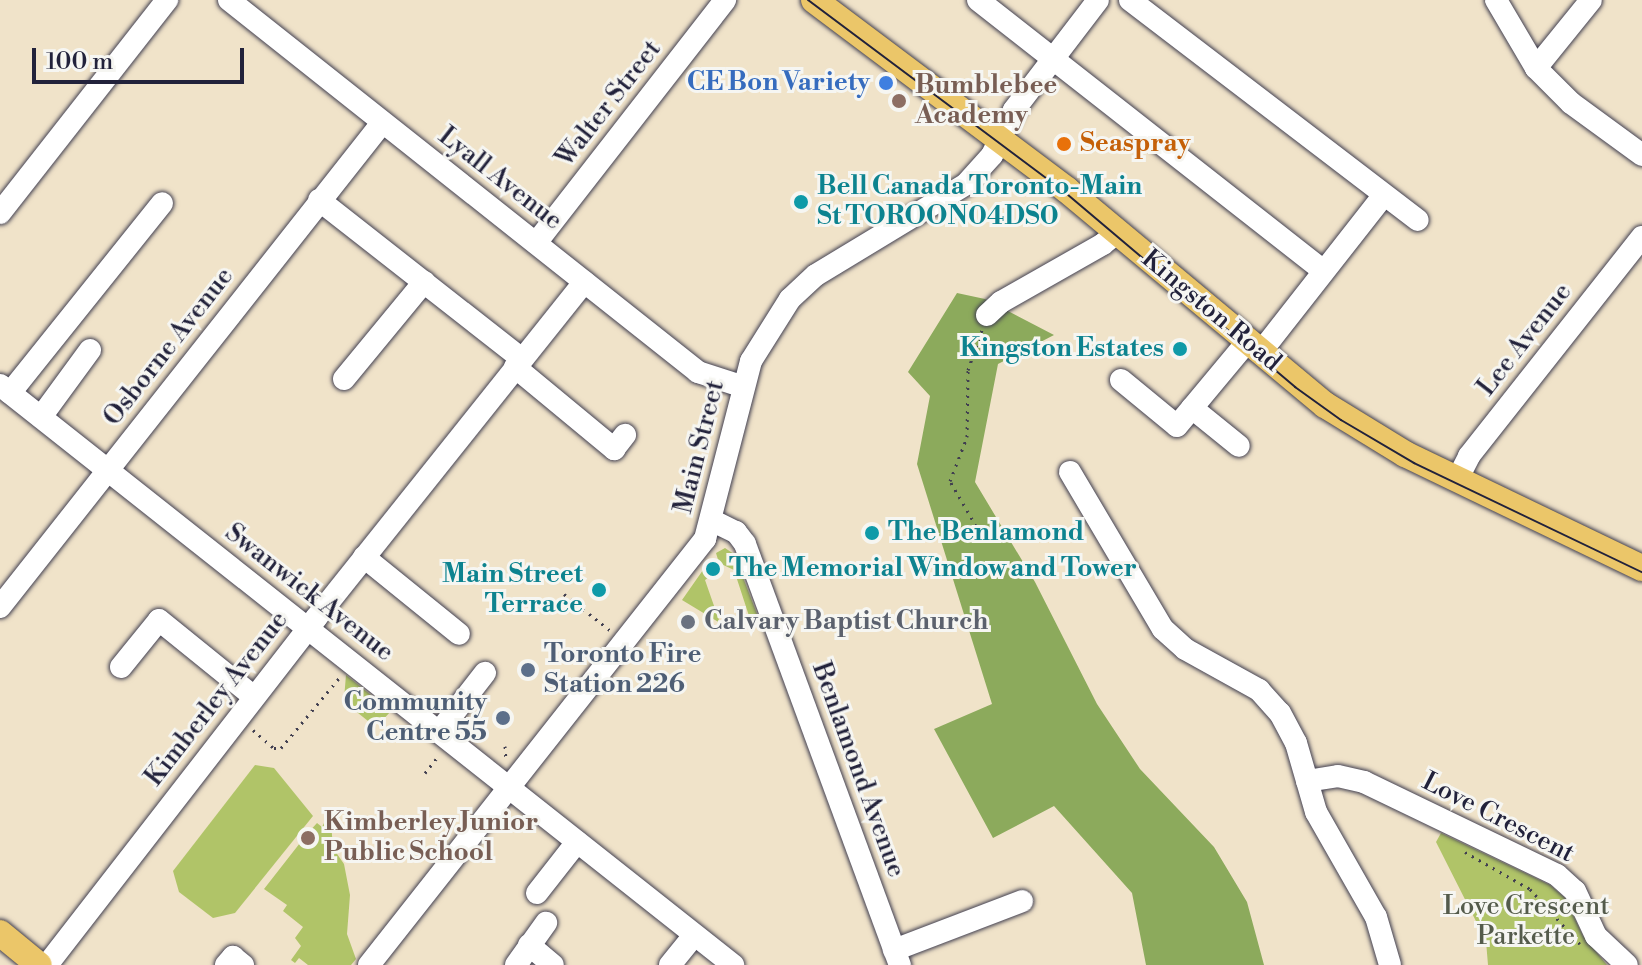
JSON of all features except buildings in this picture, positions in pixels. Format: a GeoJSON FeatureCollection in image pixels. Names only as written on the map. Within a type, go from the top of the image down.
{"type":"FeatureCollection","features":[{"type":"Feature","properties":{"kind":"main road","name":"Kingston Road"},"geometry":{"type":"LineString","coordinates":[[814,0],[1000,138],[1118,232],[1253,347],[1369,435],[1642,568]]}},
{"type":"Feature","properties":{"kind":"main road"},"geometry":{"type":"LineString","coordinates":[[0,933],[39,965]]}},
{"type":"Feature","properties":{"kind":"street"},"geometry":{"type":"LineString","coordinates":[[0,213],[167,0]]}},
{"type":"Feature","properties":{"kind":"street","name":"Lyall Avenue"},"geometry":{"type":"LineString","coordinates":[[229,0],[698,372],[744,387]]}},
{"type":"Feature","properties":{"kind":"street","name":"Walter Street"},"geometry":{"type":"LineString","coordinates":[[536,243],[725,0]]}},
{"type":"Feature","properties":{"kind":"street"},"geometry":{"type":"LineString","coordinates":[[978,0],[1324,271]]}},
{"type":"Feature","properties":{"kind":"street","name":"Main Street"},"geometry":{"type":"LineString","coordinates":[[369,965],[705,539],[744,387],[761,340],[803,286],[966,184],[986,163],[1014,110],[1098,0]]}},
{"type":"Feature","properties":{"kind":"street"},"geometry":{"type":"LineString","coordinates":[[1130,0],[1418,220]]}},
{"type":"Feature","properties":{"kind":"street"},"geometry":{"type":"LineString","coordinates":[[1496,0],[1536,68],[1571,103],[1642,155]]}},
{"type":"Feature","properties":{"kind":"street"},"geometry":{"type":"LineString","coordinates":[[1536,68],[1591,0]]}},
{"type":"Feature","properties":{"kind":"street","name":"Osborne Avenue"},"geometry":{"type":"LineString","coordinates":[[0,607],[382,123]]}},
{"type":"Feature","properties":{"kind":"street"},"geometry":{"type":"LineString","coordinates":[[1121,380],[1177,426],[1324,271],[1383,196]]}},
{"type":"Feature","properties":{"kind":"street"},"geometry":{"type":"LineString","coordinates":[[319,200],[424,282],[614,449],[625,435]]}},
{"type":"Feature","properties":{"kind":"street"},"geometry":{"type":"LineString","coordinates":[[5,389],[162,203]]}},
{"type":"Feature","properties":{"kind":"street"},"geometry":{"type":"LineString","coordinates":[[987,315],[1001,302],[1103,244],[1118,232]]}},
{"type":"Feature","properties":{"kind":"street","name":"Lee Avenue"},"geometry":{"type":"LineString","coordinates":[[1457,480],[1465,461],[1642,237]]}},
{"type":"Feature","properties":{"kind":"street"},"geometry":{"type":"LineString","coordinates":[[344,379],[424,282]]}},
{"type":"Feature","properties":{"kind":"street","name":"Kimberley Avenue"},"geometry":{"type":"LineString","coordinates":[[47,965],[308,628],[584,282]]}},
{"type":"Feature","properties":{"kind":"street"},"geometry":{"type":"LineString","coordinates":[[41,417],[90,350]]}},
{"type":"Feature","properties":{"kind":"street","name":"Swanwick Avenue"},"geometry":{"type":"LineString","coordinates":[[5,389],[308,628],[442,740],[510,787],[733,965]]}},
{"type":"Feature","properties":{"kind":"street"},"geometry":{"type":"LineString","coordinates":[[1192,408],[1239,446]]}},
{"type":"Feature","properties":{"kind":"street"},"geometry":{"type":"LineString","coordinates":[[1070,472],[1154,618],[1185,649],[1251,684],[1271,701],[1292,734],[1326,833],[1376,917],[1390,965]]}},
{"type":"Feature","properties":{"kind":"street","name":"Benlamond Avenue"},"geometry":{"type":"LineString","coordinates":[[711,520],[736,532],[745,544],[897,958]]}},
{"type":"Feature","properties":{"kind":"street"},"geometry":{"type":"LineString","coordinates":[[364,557],[459,634]]}},
{"type":"Feature","properties":{"kind":"street"},"geometry":{"type":"LineString","coordinates":[[121,667],[159,620],[254,697]]}},
{"type":"Feature","properties":{"kind":"street"},"geometry":{"type":"LineString","coordinates":[[442,740],[485,673]]}},
{"type":"Feature","properties":{"kind":"street","name":"Love Crescent"},"geometry":{"type":"LineString","coordinates":[[1307,781],[1338,776],[1364,782],[1557,875],[1575,891],[1596,936],[1627,965]]}},
{"type":"Feature","properties":{"kind":"street"},"geometry":{"type":"LineString","coordinates":[[537,893],[577,842]]}},
{"type":"Feature","properties":{"kind":"street"},"geometry":{"type":"LineString","coordinates":[[897,958],[1022,901]]}},
{"type":"Feature","properties":{"kind":"street"},"geometry":{"type":"LineString","coordinates":[[516,965],[546,923]]}},
{"type":"Feature","properties":{"kind":"street"},"geometry":{"type":"LineString","coordinates":[[670,965],[694,935]]}},
{"type":"Feature","properties":{"kind":"street"},"geometry":{"type":"LineString","coordinates":[[529,945],[553,965]]}},
{"type":"Feature","properties":{"kind":"street"},"geometry":{"type":"LineString","coordinates":[[226,965],[233,957],[243,965]]}},
{"type":"Feature","properties":{"kind":"path"},"geometry":{"type":"LineString","coordinates":[[976,526],[950,481],[967,437],[968,370],[977,344]]}},
{"type":"Feature","properties":{"kind":"path"},"geometry":{"type":"LineString","coordinates":[[564,594],[614,633]]}},
{"type":"Feature","properties":{"kind":"path"},"geometry":{"type":"LineString","coordinates":[[245,729],[255,731],[274,748],[281,748],[345,670]]}},
{"type":"Feature","properties":{"kind":"path"},"geometry":{"type":"LineString","coordinates":[[425,773],[442,740]]}},
{"type":"Feature","properties":{"kind":"path"},"geometry":{"type":"LineString","coordinates":[[505,746],[506,764]]}},
{"type":"Feature","properties":{"kind":"path"},"geometry":{"type":"LineString","coordinates":[[1455,846],[1530,889],[1587,949]]}},
{"type":"Feature","properties":{"kind":"green space"},"geometry":{"type":"Polygon","coordinates":[[[957,293],[985,299],[1054,335],[998,364],[975,482],[1035,582],[1097,704],[1140,769],[1214,847],[1247,902],[1264,965],[1146,965],[1132,893],[1054,806],[993,838],[934,729],[992,704],[917,464],[930,396],[908,372],[957,293]]]}},
{"type":"Feature","properties":{"kind":"green space"},"geometry":{"type":"Polygon","coordinates":[[[725,548],[734,554],[759,619],[750,619],[734,570],[719,563],[716,553],[725,548]]]}},
{"type":"Feature","properties":{"kind":"green space"},"geometry":{"type":"Polygon","coordinates":[[[710,560],[712,575],[705,580],[720,623],[682,600],[710,560]]]}},
{"type":"Feature","properties":{"kind":"green space"},"geometry":{"type":"Polygon","coordinates":[[[346,675],[391,711],[381,722],[368,721],[348,705],[344,699],[346,675]]]}},
{"type":"Feature","properties":{"kind":"green space"},"geometry":{"type":"Polygon","coordinates":[[[255,765],[274,768],[313,816],[235,913],[213,918],[179,892],[173,871],[255,765]]]}},
{"type":"Feature","properties":{"kind":"green space"},"geometry":{"type":"Polygon","coordinates":[[[331,822],[333,848],[344,864],[350,895],[347,934],[356,959],[351,965],[308,965],[299,958],[295,963],[291,960],[301,946],[295,938],[303,927],[283,911],[287,905],[264,889],[317,823],[322,827],[324,823],[331,822]]]}},
{"type":"Feature","properties":{"kind":"green space","name":"Love Crescent Parkette"},"geometry":{"type":"Polygon","coordinates":[[[1441,833],[1550,885],[1565,898],[1583,936],[1607,965],[1488,965],[1486,941],[1436,842],[1441,833]]]}},
{"type":"Feature","properties":{"kind":"tram line"},"geometry":{"type":"LineString","coordinates":[[808,0],[1061,189],[1295,387],[1341,420],[1414,463],[1642,572]]}},
{"type":"Feature","properties":{"kind":"place","name":"CE Bon Variety"},"geometry":{"type":"Point","coordinates":[886,83]}},
{"type":"Feature","properties":{"kind":"place","name":"Bumblebee Academy"},"geometry":{"type":"Point","coordinates":[899,101]}},
{"type":"Feature","properties":{"kind":"place","name":"Seaspray"},"geometry":{"type":"Point","coordinates":[1064,144]}},
{"type":"Feature","properties":{"kind":"place","name":"Bell Canada Toronto-Main St TOROON04DS0"},"geometry":{"type":"Point","coordinates":[801,202]}},
{"type":"Feature","properties":{"kind":"place","name":"Kingston Estates"},"geometry":{"type":"Point","coordinates":[1180,349]}},
{"type":"Feature","properties":{"kind":"place","name":"The Benlamond"},"geometry":{"type":"Point","coordinates":[872,533]}},
{"type":"Feature","properties":{"kind":"place","name":"The Memorial Window and Tower"},"geometry":{"type":"Point","coordinates":[713,569]}},
{"type":"Feature","properties":{"kind":"place","name":"Main Street Terrace"},"geometry":{"type":"Point","coordinates":[599,590]}},
{"type":"Feature","properties":{"kind":"place","name":"Calvary Baptist Church"},"geometry":{"type":"Point","coordinates":[688,622]}},
{"type":"Feature","properties":{"kind":"place","name":"Toronto Fire Station 226"},"geometry":{"type":"Point","coordinates":[528,670]}},
{"type":"Feature","properties":{"kind":"place","name":"Community Centre 55"},"geometry":{"type":"Point","coordinates":[503,718]}},
{"type":"Feature","properties":{"kind":"place","name":"Kimberley Junior Public School"},"geometry":{"type":"Point","coordinates":[308,838]}}]}
